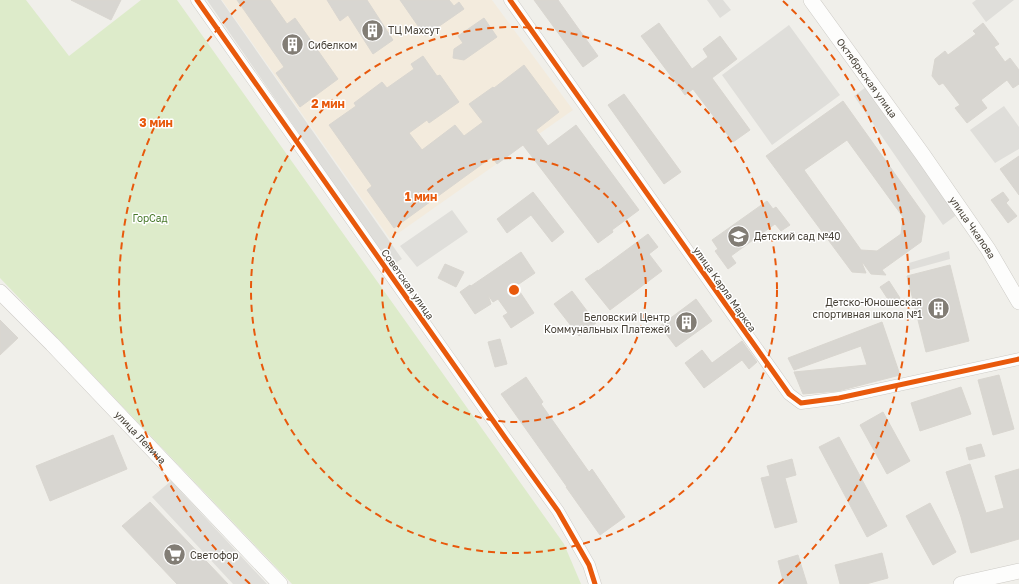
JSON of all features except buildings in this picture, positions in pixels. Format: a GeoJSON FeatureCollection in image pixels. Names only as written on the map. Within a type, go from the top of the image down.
{"type":"FeatureCollection","features":[{"type":"Feature","properties":{"kind":"street","name":"Советская улица"},"geometry":{"type":"LineString","coordinates":[[197,0],[501,432],[558,510],[589,565],[595,584]]}},
{"type":"Feature","properties":{"kind":"street","name":"улица Карла Маркса"},"geometry":{"type":"LineString","coordinates":[[510,0],[789,394],[795,399],[801,403],[839,398],[1019,358]]}},
{"type":"Feature","properties":{"kind":"street","name":"Октябрьская улица"},"geometry":{"type":"LineString","coordinates":[[812,0],[922,155]]}},
{"type":"Feature","properties":{"kind":"street","name":"улица Чкалова"},"geometry":{"type":"LineString","coordinates":[[922,155],[988,249],[1019,302]]}},
{"type":"Feature","properties":{"kind":"street","name":"улица Ленина"},"geometry":{"type":"LineString","coordinates":[[0,292],[52,344],[280,584]]}},
{"type":"Feature","properties":{"kind":"street"},"geometry":{"type":"LineString","coordinates":[[961,584],[1019,571]]}},
{"type":"Feature","properties":{"kind":"shaded area"},"geometry":{"type":"Polygon","coordinates":[[[207,0],[221,0],[402,259],[390,266],[207,0]]]}},
{"type":"Feature","properties":{"kind":"shaded area"},"geometry":{"type":"Polygon","coordinates":[[[222,0],[492,0],[573,110],[390,239],[222,0]]]}},
{"type":"Feature","properties":{"kind":"shaded area"},"geometry":{"type":"Polygon","coordinates":[[[707,0],[723,0],[731,10],[720,18],[707,0]]]}},
{"type":"Feature","properties":{"kind":"shaded area"},"geometry":{"type":"Polygon","coordinates":[[[976,0],[1014,0],[986,22],[972,3],[976,0]]]}},
{"type":"Feature","properties":{"kind":"shaded area"},"geometry":{"type":"Polygon","coordinates":[[[789,25],[840,95],[772,145],[722,75],[789,25]]]}},
{"type":"Feature","properties":{"kind":"shaded area"},"geometry":{"type":"Polygon","coordinates":[[[866,87],[958,214],[943,225],[854,96],[866,87]]]}},
{"type":"Feature","properties":{"kind":"shaded area"},"geometry":{"type":"Polygon","coordinates":[[[1004,106],[1019,127],[1019,149],[995,163],[970,130],[1004,106]]]}},
{"type":"Feature","properties":{"kind":"shaded area"},"geometry":{"type":"Polygon","coordinates":[[[452,210],[468,232],[417,267],[400,246],[452,210]]]}},
{"type":"Feature","properties":{"kind":"shaded area"},"geometry":{"type":"Polygon","coordinates":[[[949,251],[950,259],[910,270],[909,263],[949,251]]]}},
{"type":"Feature","properties":{"kind":"shaded area"},"geometry":{"type":"Polygon","coordinates":[[[171,481],[267,584],[233,584],[152,497],[171,481]]]}},
{"type":"Feature","properties":{"kind":"green space","name":"ГорСад"},"geometry":{"type":"Polygon","coordinates":[[[0,0],[26,0],[69,56],[141,0],[177,0],[564,544],[581,584],[292,584],[0,278],[0,0]]]}},
{"type":"Feature","properties":{"kind":"cycle path"},"geometry":{"type":"LineString","coordinates":[[197,0],[558,511],[589,565],[595,584]]}},
{"type":"Feature","properties":{"kind":"cycle path"},"geometry":{"type":"LineString","coordinates":[[510,0],[789,394],[801,403],[839,398],[1019,359]]}},
{"type":"Feature","properties":{"kind":"place","name":"ТЦ Махсут"},"geometry":{"type":"Point","coordinates":[372,30]}},
{"type":"Feature","properties":{"kind":"place","name":"Сибелком"},"geometry":{"type":"Point","coordinates":[292,45]}},
{"type":"Feature","properties":{"kind":"place","name":"Детский сад №40"},"geometry":{"type":"Point","coordinates":[738,236]}},
{"type":"Feature","properties":{"kind":"place","name":"Детско-Юношеская спортивная школа №1"},"geometry":{"type":"Point","coordinates":[938,308]}},
{"type":"Feature","properties":{"kind":"place","name":"Беловский Центр Коммунальных Платежей"},"geometry":{"type":"Point","coordinates":[686,323]}},
{"type":"Feature","properties":{"kind":"place","name":"Светофор"},"geometry":{"type":"Point","coordinates":[175,555]}}]}
